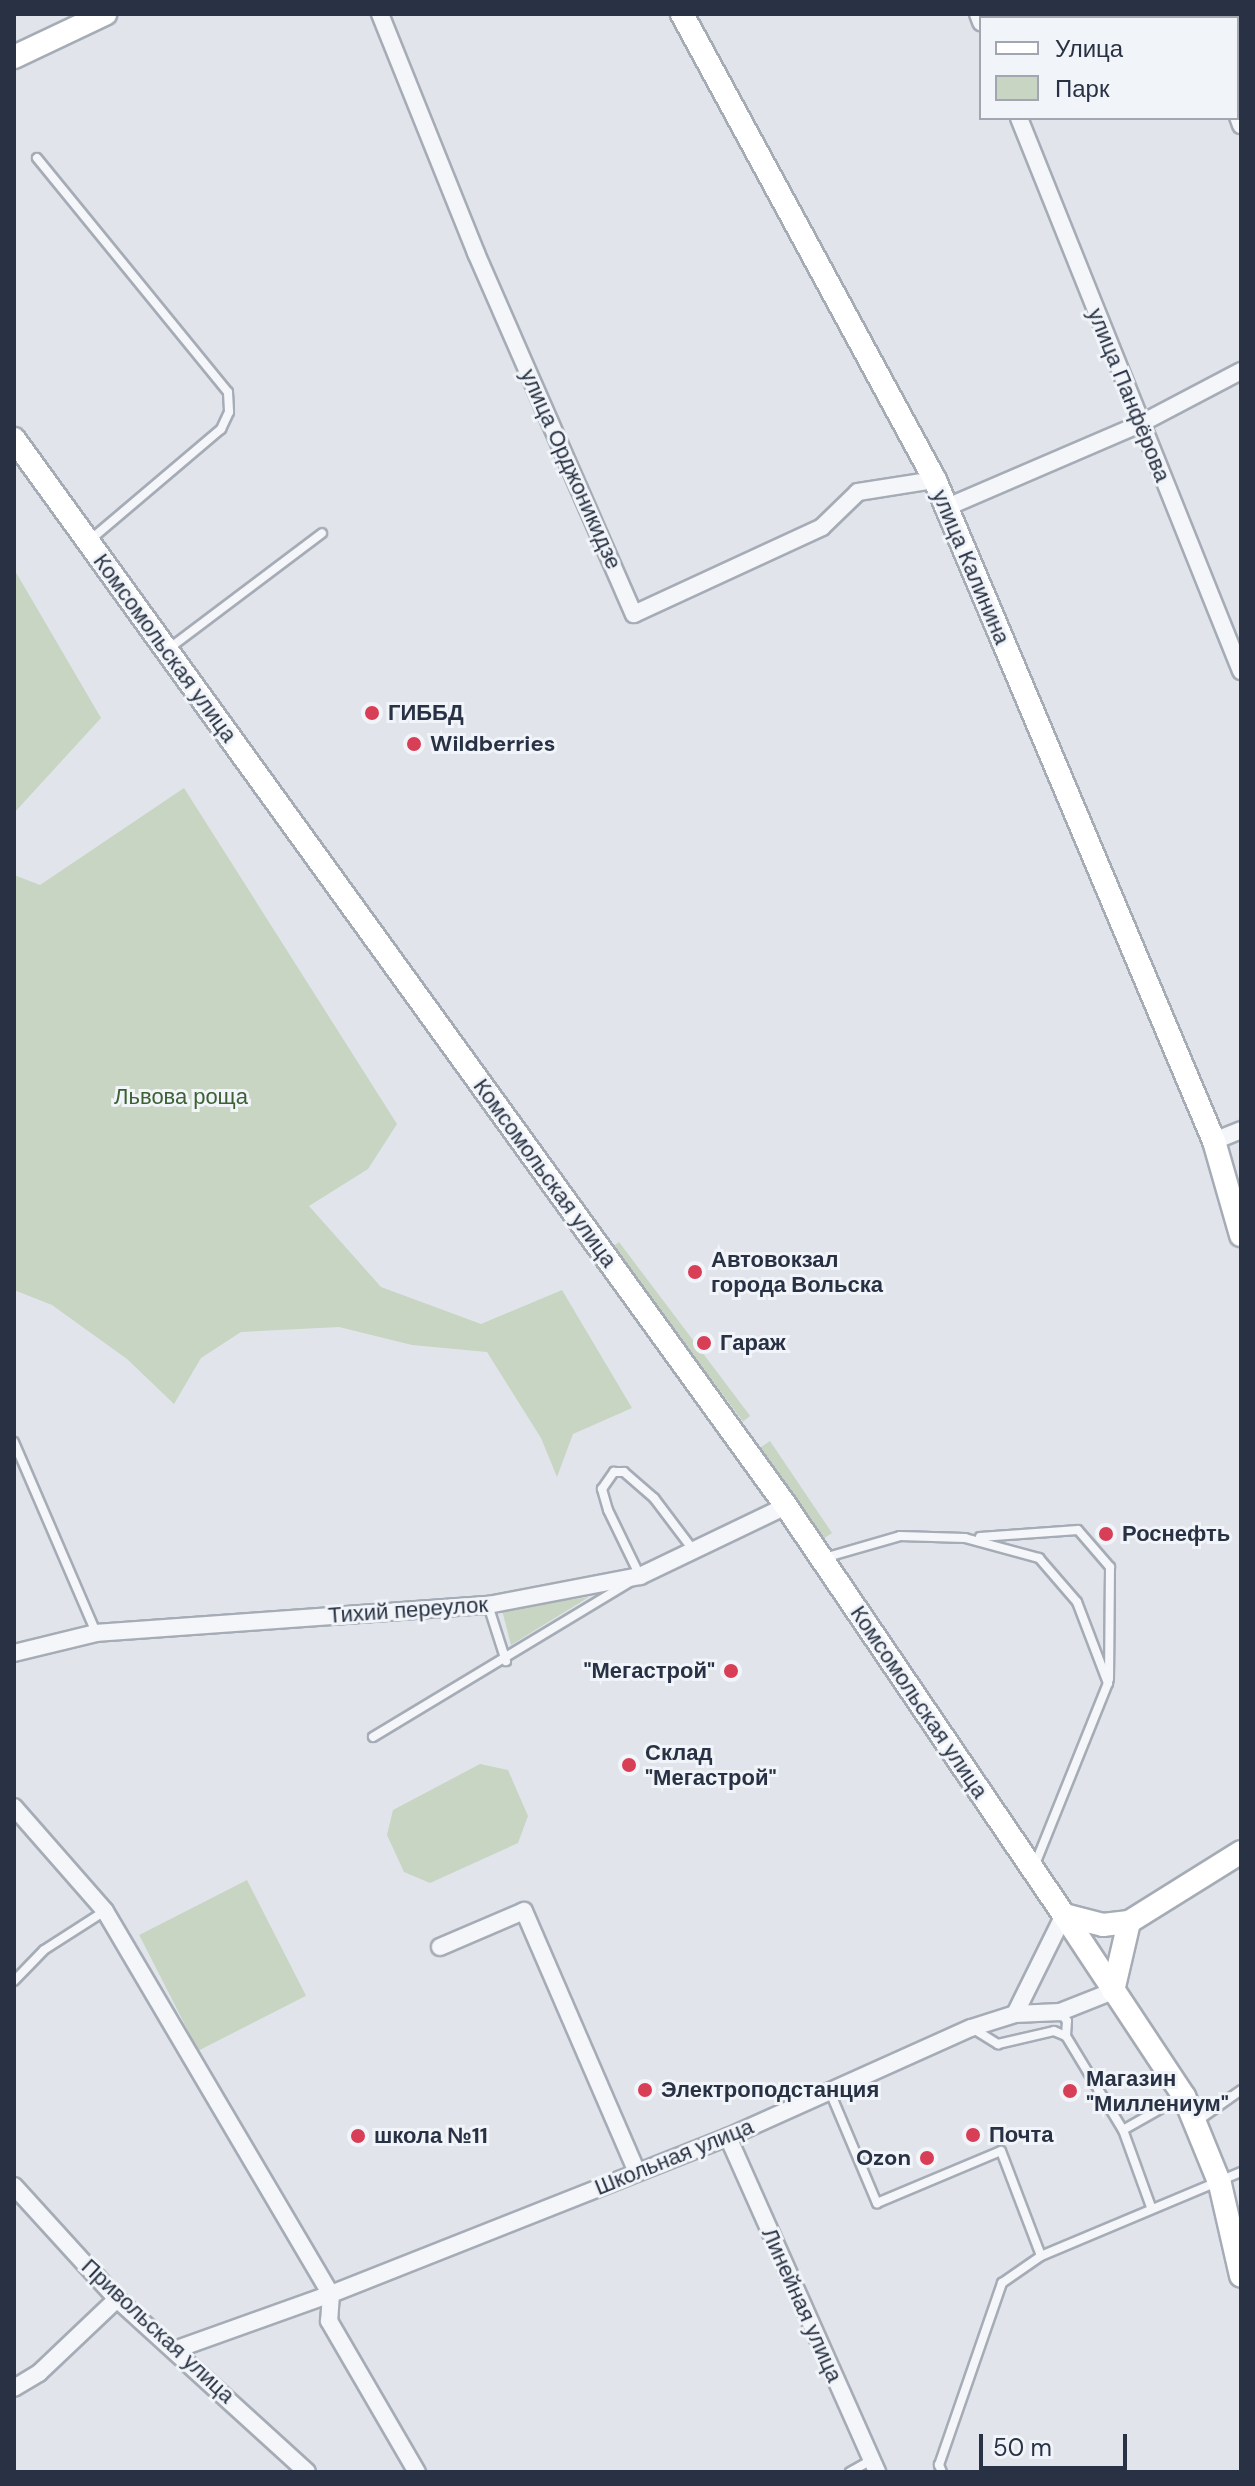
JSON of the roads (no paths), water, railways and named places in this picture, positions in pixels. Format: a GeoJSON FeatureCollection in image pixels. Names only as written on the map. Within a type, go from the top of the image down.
{"type":"FeatureCollection","features":[{"type":"Feature","properties":{"kind":"main road"},"geometry":{"type":"LineString","coordinates":[[14,57],[105,14]]}},
{"type":"Feature","properties":{"kind":"main road","name":"улица Калинина"},"geometry":{"type":"LineString","coordinates":[[682,14],[935,480],[1214,1141],[1241,1235]]}},
{"type":"Feature","properties":{"kind":"main road","name":"Комсомольская улица"},"geometry":{"type":"LineString","coordinates":[[14,439],[786,1506],[1064,1915],[1184,2096],[1220,2184],[1241,2276]]}},
{"type":"Feature","properties":{"kind":"main road"},"geometry":{"type":"LineString","coordinates":[[1064,1915],[1103,1925],[1129,1922],[1241,1852]]}},
{"type":"Feature","properties":{"kind":"main road"},"geometry":{"type":"LineString","coordinates":[[1113,1991],[1129,1922]]}},
{"type":"Feature","properties":{"kind":"street","name":"улица Орджоникидзе"},"geometry":{"type":"LineString","coordinates":[[380,14],[476,253],[634,614],[822,527],[858,492],[935,480]]}},
{"type":"Feature","properties":{"kind":"street","name":"улица Панфёрова"},"geometry":{"type":"LineString","coordinates":[[1020,120],[1241,671]]}},
{"type":"Feature","properties":{"kind":"street"},"geometry":{"type":"LineString","coordinates":[[945,508],[1140,424],[1241,371]]}},
{"type":"Feature","properties":{"kind":"street"},"geometry":{"type":"LineString","coordinates":[[1214,1141],[1241,1130]]}},
{"type":"Feature","properties":{"kind":"street","name":"Тихий переулок"},"geometry":{"type":"LineString","coordinates":[[14,1653],[96,1633],[488,1605],[640,1576],[786,1506]]}},
{"type":"Feature","properties":{"kind":"street"},"geometry":{"type":"LineString","coordinates":[[14,1807],[105,1911],[331,2294],[329,2321],[417,2472]]}},
{"type":"Feature","properties":{"kind":"street"},"geometry":{"type":"LineString","coordinates":[[440,1947],[524,1911],[637,2172]]}},
{"type":"Feature","properties":{"kind":"street"},"geometry":{"type":"LineString","coordinates":[[1015,2014],[1064,1915]]}},
{"type":"Feature","properties":{"kind":"street","name":"Школьная улица"},"geometry":{"type":"LineString","coordinates":[[177,2349],[331,2294],[728,2137],[971,2028],[1015,2014],[1060,2012],[1113,1991]]}},
{"type":"Feature","properties":{"kind":"street","name":"Линейная улица"},"geometry":{"type":"LineString","coordinates":[[728,2137],[874,2466]]}},
{"type":"Feature","properties":{"kind":"street","name":"Привольская улица"},"geometry":{"type":"LineString","coordinates":[[14,2186],[117,2299],[177,2349],[307,2472]]}},
{"type":"Feature","properties":{"kind":"street"},"geometry":{"type":"LineString","coordinates":[[14,2388],[39,2373],[117,2299]]}},
{"type":"Feature","properties":{"kind":"lane"},"geometry":{"type":"LineString","coordinates":[[37,158],[228,392],[229,412],[221,429],[88,541]]}},
{"type":"Feature","properties":{"kind":"lane"},"geometry":{"type":"LineString","coordinates":[[166,650],[322,533]]}},
{"type":"Feature","properties":{"kind":"lane"},"geometry":{"type":"LineString","coordinates":[[14,1442],[96,1633]]}},
{"type":"Feature","properties":{"kind":"lane"},"geometry":{"type":"LineString","coordinates":[[373,1737],[506,1661],[640,1576],[608,1510],[602,1489],[614,1472],[624,1472],[654,1498],[695,1552]]}},
{"type":"Feature","properties":{"kind":"lane"},"geometry":{"type":"LineString","coordinates":[[822,1559],[900,1536],[965,1538],[1078,1530],[1110,1567],[1108,1683],[1033,1869]]}},
{"type":"Feature","properties":{"kind":"lane"},"geometry":{"type":"LineString","coordinates":[[965,1538],[1039,1558],[1077,1602],[1108,1683]]}},
{"type":"Feature","properties":{"kind":"lane"},"geometry":{"type":"LineString","coordinates":[[488,1605],[506,1661]]}},
{"type":"Feature","properties":{"kind":"lane"},"geometry":{"type":"LineString","coordinates":[[14,1981],[44,1950],[105,1911]]}},
{"type":"Feature","properties":{"kind":"lane"},"geometry":{"type":"LineString","coordinates":[[1060,2012],[1067,2021],[1066,2036],[1123,2130],[1151,2207]]}},
{"type":"Feature","properties":{"kind":"lane"},"geometry":{"type":"LineString","coordinates":[[971,2028],[998,2044],[1054,2031],[1066,2036]]}},
{"type":"Feature","properties":{"kind":"lane"},"geometry":{"type":"LineString","coordinates":[[1195,2122],[1241,2090]]}},
{"type":"Feature","properties":{"kind":"lane"},"geometry":{"type":"LineString","coordinates":[[830,2092],[877,2203],[1001,2151],[1041,2256]]}},
{"type":"Feature","properties":{"kind":"lane"},"geometry":{"type":"LineString","coordinates":[[1123,2130],[1184,2096]]}},
{"type":"Feature","properties":{"kind":"lane"},"geometry":{"type":"LineString","coordinates":[[942,2472],[939,2465],[1002,2283],[1041,2256],[1151,2207],[1220,2184],[1241,2172]]}},
{"type":"Feature","properties":{"kind":"lane"},"geometry":{"type":"LineString","coordinates":[[850,2472],[874,2466]]}},
{"type":"Feature","properties":{"kind":"place","name":"ГИББД"},"geometry":{"type":"Point","coordinates":[372,713]}},
{"type":"Feature","properties":{"kind":"place","name":"Wildberries"},"geometry":{"type":"Point","coordinates":[414,744]}},
{"type":"Feature","properties":{"kind":"place","name":"Автовокзал города Вольска"},"geometry":{"type":"Point","coordinates":[695,1272]}},
{"type":"Feature","properties":{"kind":"place","name":"Гараж"},"geometry":{"type":"Point","coordinates":[704,1343]}},
{"type":"Feature","properties":{"kind":"place","name":"Роснефть"},"geometry":{"type":"Point","coordinates":[1106,1534]}},
{"type":"Feature","properties":{"kind":"place","name":"\"Мегастрой\""},"geometry":{"type":"Point","coordinates":[731,1671]}},
{"type":"Feature","properties":{"kind":"place","name":"Склад \"Мегастрой\""},"geometry":{"type":"Point","coordinates":[629,1765]}},
{"type":"Feature","properties":{"kind":"place","name":"Электроподстанция"},"geometry":{"type":"Point","coordinates":[645,2090]}},
{"type":"Feature","properties":{"kind":"place","name":"Магазин \"Миллениум\""},"geometry":{"type":"Point","coordinates":[1070,2091]}},
{"type":"Feature","properties":{"kind":"place","name":"Почта"},"geometry":{"type":"Point","coordinates":[973,2135]}},
{"type":"Feature","properties":{"kind":"place","name":"школа №11"},"geometry":{"type":"Point","coordinates":[358,2136]}},
{"type":"Feature","properties":{"kind":"place","name":"Ozon"},"geometry":{"type":"Point","coordinates":[927,2158]}},
{"type":"Feature","properties":{"kind":"park label","name":"Львова роща"},"geometry":{"type":"Point","coordinates":[181,1097]}}]}
